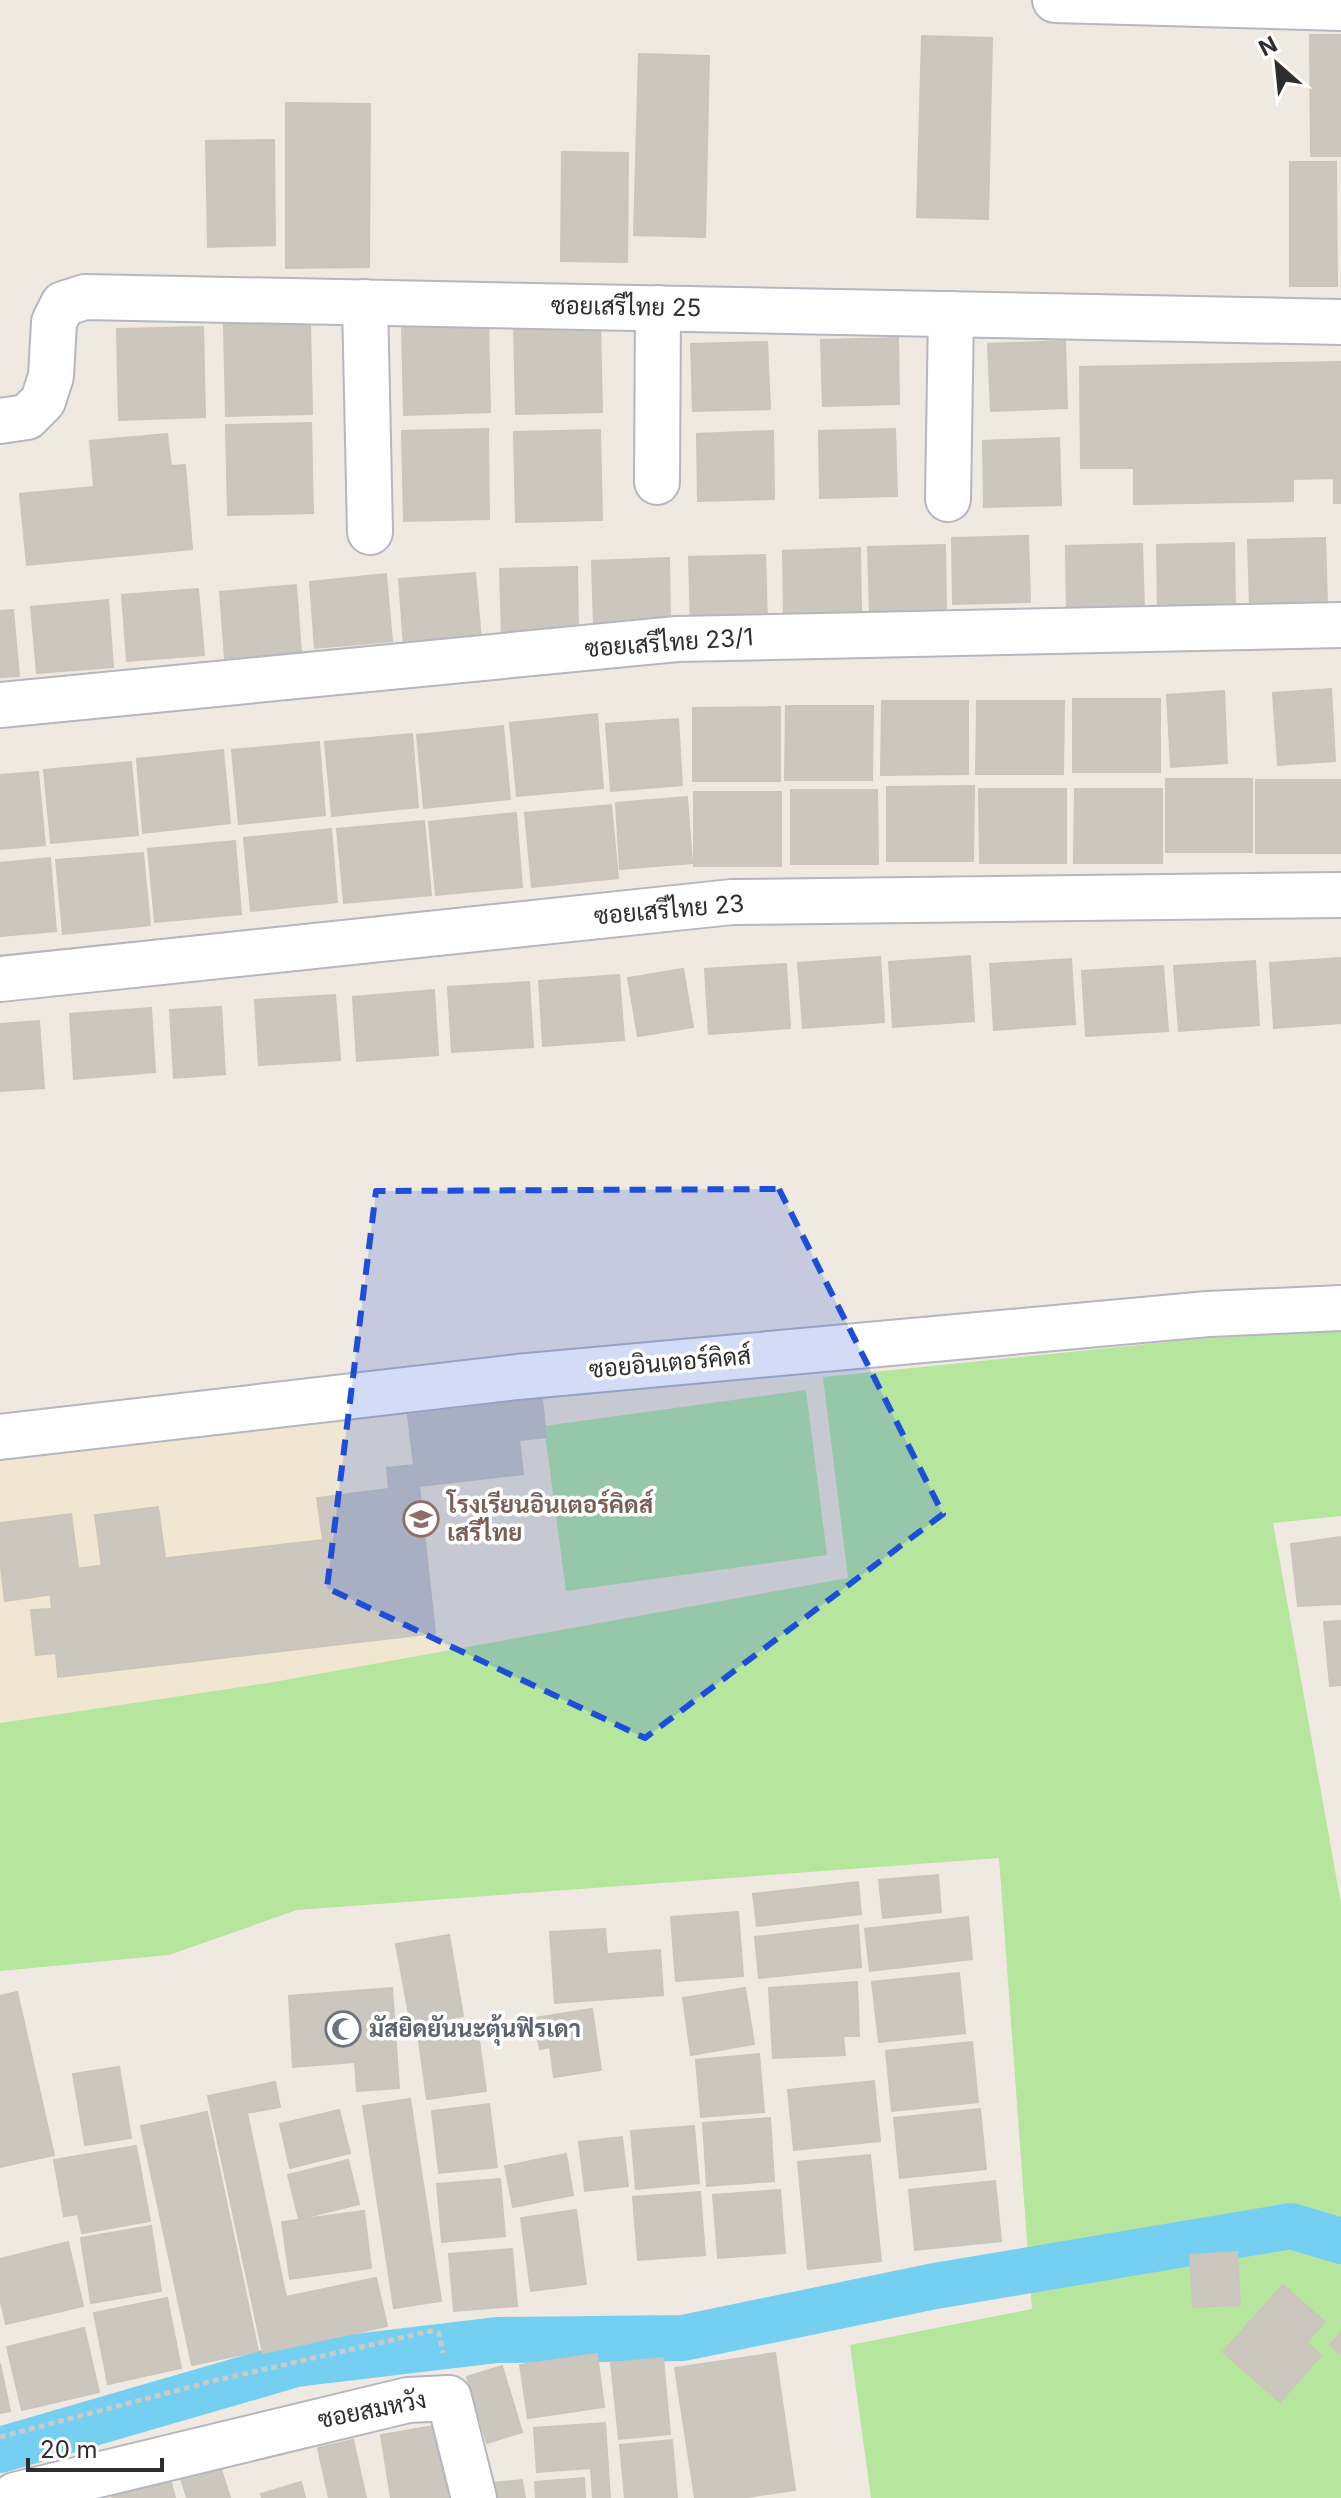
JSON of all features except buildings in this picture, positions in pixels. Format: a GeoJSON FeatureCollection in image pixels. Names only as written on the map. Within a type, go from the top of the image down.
{"type":"FeatureCollection","features":[{"type":"Feature","properties":{"kind":"street"},"geometry":{"type":"LineString","coordinates":[[1055,0],[1341,8]]}},
{"type":"Feature","properties":{"kind":"street","name":"ซอยเสรีไทย 25"},"geometry":{"type":"LineString","coordinates":[[0,421],[27,417],[43,401],[51,376],[54,322],[63,304],[85,297],[1341,322]]}},
{"type":"Feature","properties":{"kind":"street"},"geometry":{"type":"LineString","coordinates":[[365,302],[370,532]]}},
{"type":"Feature","properties":{"kind":"street"},"geometry":{"type":"LineString","coordinates":[[657,482],[658,308]]}},
{"type":"Feature","properties":{"kind":"street"},"geometry":{"type":"LineString","coordinates":[[948,499],[951,314]]}},
{"type":"Feature","properties":{"kind":"street","name":"ซอยเสรีไทย 23/1"},"geometry":{"type":"LineString","coordinates":[[0,705],[677,639],[1341,625]]}},
{"type":"Feature","properties":{"kind":"street","name":"ซอยเสรีไทย 23"},"geometry":{"type":"LineString","coordinates":[[0,979],[732,902],[1341,895]]}},
{"type":"Feature","properties":{"kind":"street","name":"ซอยอินเตอร์คิดส์"},"geometry":{"type":"LineString","coordinates":[[0,1437],[517,1377],[1208,1314],[1341,1308]]}},
{"type":"Feature","properties":{"kind":"street","name":"ซอยสมหวัง"},"geometry":{"type":"LineString","coordinates":[[15,2495],[392,2404],[434,2397],[449,2398],[474,2498]]}},
{"type":"Feature","properties":{"kind":"path"},"geometry":{"type":"LineString","coordinates":[[0,2437],[209,2382],[431,2331],[436,2331],[440,2338]]}},
{"type":"Feature","properties":{"kind":"highlighted area"},"geometry":{"type":"Polygon","coordinates":[[[779,1189],[943,1514],[645,1738],[327,1588],[376,1191],[779,1189]]]}},
{"type":"Feature","properties":{"kind":"shaded area","name":"โรงเรียนอินเตอร์คิดส์ เสรีไทย"},"geometry":{"type":"Polygon","coordinates":[[[823,1377],[849,1578],[268,1683],[0,1723],[0,1460],[608,1389],[823,1377]]]}},
{"type":"Feature","properties":{"kind":"green space"},"geometry":{"type":"Polygon","coordinates":[[[1341,1331],[1341,1516],[1273,1523],[1341,1904],[1341,2498],[871,2498],[850,2345],[1032,2309],[999,1858],[297,1910],[169,1955],[0,1971],[0,1723],[268,1683],[848,1578],[823,1377],[1246,1334],[1341,1331]]]}},
{"type":"Feature","properties":{"kind":"green space"},"geometry":{"type":"Polygon","coordinates":[[[806,1390],[827,1555],[566,1591],[544,1426],[806,1390]]]}},
{"type":"Feature","properties":{"kind":"waterway"},"geometry":{"type":"LineString","coordinates":[[0,2450],[296,2364],[497,2340],[683,2338],[935,2286],[1291,2226],[1341,2241]]}},
{"type":"Feature","properties":{"kind":"place","name":"โรงเรียนอินเตอร์คิดส์ เสรีไทย"},"geometry":{"type":"Point","coordinates":[421,1519]}},
{"type":"Feature","properties":{"kind":"place","name":"มัสยิดยันนะตุ้นฟิรเดา"},"geometry":{"type":"Point","coordinates":[343,2029]}}]}
